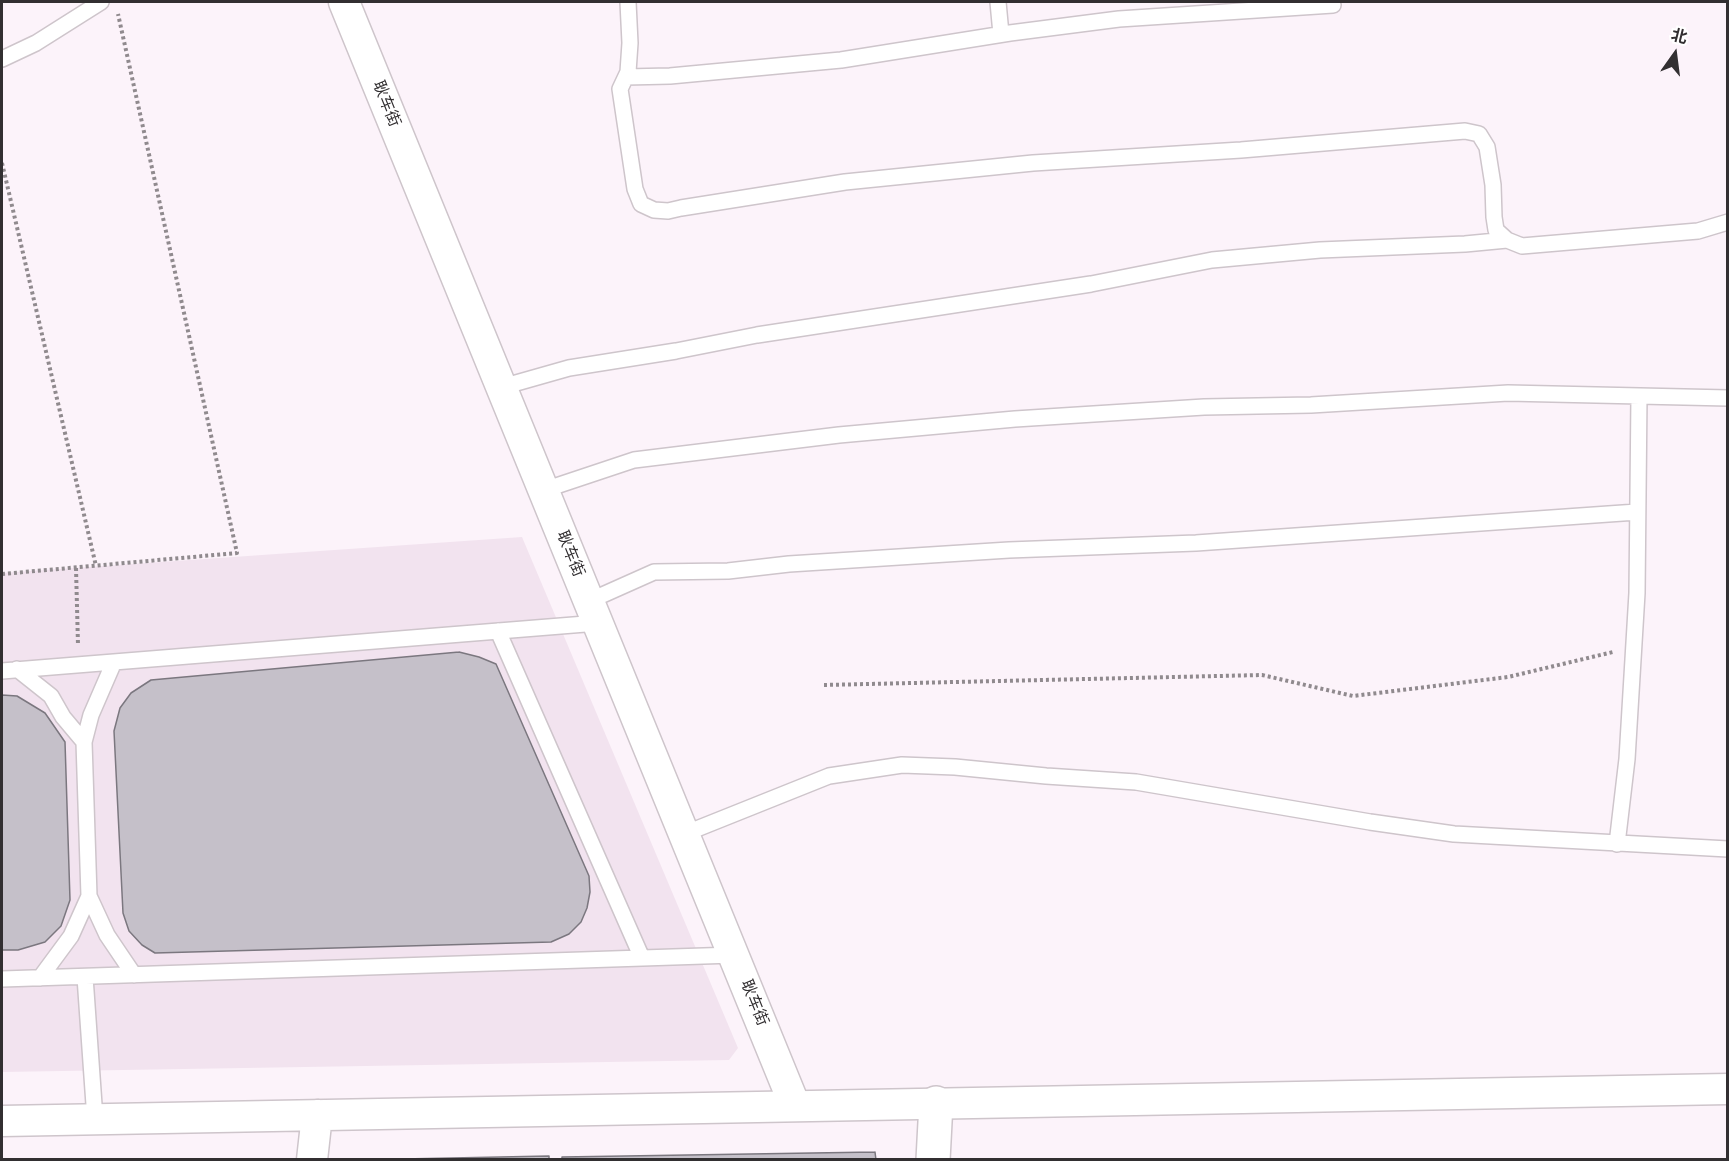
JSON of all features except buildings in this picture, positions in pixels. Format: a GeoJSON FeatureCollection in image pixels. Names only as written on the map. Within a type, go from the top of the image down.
{"type":"FeatureCollection","features":[{"type":"Feature","properties":{"kind":"street","name":"耿车街"},"geometry":{"type":"LineString","coordinates":[[344,2],[795,1106]]}},
{"type":"Feature","properties":{"kind":"street"},"geometry":{"type":"LineString","coordinates":[[2,1120],[1728,1089]]}},
{"type":"Feature","properties":{"kind":"street"},"geometry":{"type":"LineString","coordinates":[[933,1160],[936,1103]]}},
{"type":"Feature","properties":{"kind":"street"},"geometry":{"type":"LineString","coordinates":[[312,1160],[317,1115]]}},
{"type":"Feature","properties":{"kind":"lane"},"geometry":{"type":"LineString","coordinates":[[2,59],[36,43],[101,2]]}},
{"type":"Feature","properties":{"kind":"lane"},"geometry":{"type":"LineString","coordinates":[[628,2],[630,43],[628,72],[620,89],[636,189],[641,204],[654,210],[668,211],[681,207],[845,182],[1033,164],[1241,150],[1465,131],[1479,134],[1487,147],[1493,185],[1496,230],[1507,240],[1522,246],[1698,231],[1728,222]]}},
{"type":"Feature","properties":{"kind":"lane"},"geometry":{"type":"LineString","coordinates":[[998,2],[1001,34]]}},
{"type":"Feature","properties":{"kind":"lane"},"geometry":{"type":"LineString","coordinates":[[626,77],[670,76],[842,60],[1001,34],[1119,20],[1333,5]]}},
{"type":"Feature","properties":{"kind":"lane"},"geometry":{"type":"LineString","coordinates":[[502,387],[569,368],[757,335],[1091,284],[1212,260],[1320,250],[1507,240]]}},
{"type":"Feature","properties":{"kind":"lane"},"geometry":{"type":"LineString","coordinates":[[544,490],[634,460],[839,435],[1015,419],[1204,407],[1311,405],[1508,393],[1728,398]]}},
{"type":"Feature","properties":{"kind":"lane"},"geometry":{"type":"LineString","coordinates":[[1617,844],[1627,759],[1637,593],[1639,396]]}},
{"type":"Feature","properties":{"kind":"lane"},"geometry":{"type":"LineString","coordinates":[[2,670],[498,631],[594,612],[654,572],[728,571],[789,564],[1009,550],[1196,543],[1637,512]]}},
{"type":"Feature","properties":{"kind":"lane"},"geometry":{"type":"LineString","coordinates":[[498,631],[642,958]]}},
{"type":"Feature","properties":{"kind":"lane"},"geometry":{"type":"LineString","coordinates":[[114,662],[91,715],[84,742],[89,896],[107,935],[134,975]]}},
{"type":"Feature","properties":{"kind":"lane"},"geometry":{"type":"LineString","coordinates":[[17,669],[51,696],[63,717],[84,742]]}},
{"type":"Feature","properties":{"kind":"lane"},"geometry":{"type":"LineString","coordinates":[[684,834],[830,776],[902,765],[1136,782],[1454,834],[1728,849]]}},
{"type":"Feature","properties":{"kind":"lane"},"geometry":{"type":"LineString","coordinates":[[40,978],[71,936],[89,896]]}},
{"type":"Feature","properties":{"kind":"lane"},"geometry":{"type":"LineString","coordinates":[[2,979],[734,955]]}},
{"type":"Feature","properties":{"kind":"lane"},"geometry":{"type":"LineString","coordinates":[[85,977],[95,1119]]}},
{"type":"Feature","properties":{"kind":"path"},"geometry":{"type":"LineString","coordinates":[[2,574],[237,553],[118,13]]}},
{"type":"Feature","properties":{"kind":"path"},"geometry":{"type":"LineString","coordinates":[[2,163],[96,566]]}},
{"type":"Feature","properties":{"kind":"path"},"geometry":{"type":"LineString","coordinates":[[76,567],[78,664]]}},
{"type":"Feature","properties":{"kind":"path"},"geometry":{"type":"LineString","coordinates":[[824,685],[1262,675],[1353,696],[1508,677],[1634,647]]}},
{"type":"Feature","properties":{"kind":"shaded area"},"geometry":{"type":"Polygon","coordinates":[[[522,537],[738,1048],[729,1060],[2,1072],[2,573],[522,537]]]}}]}
